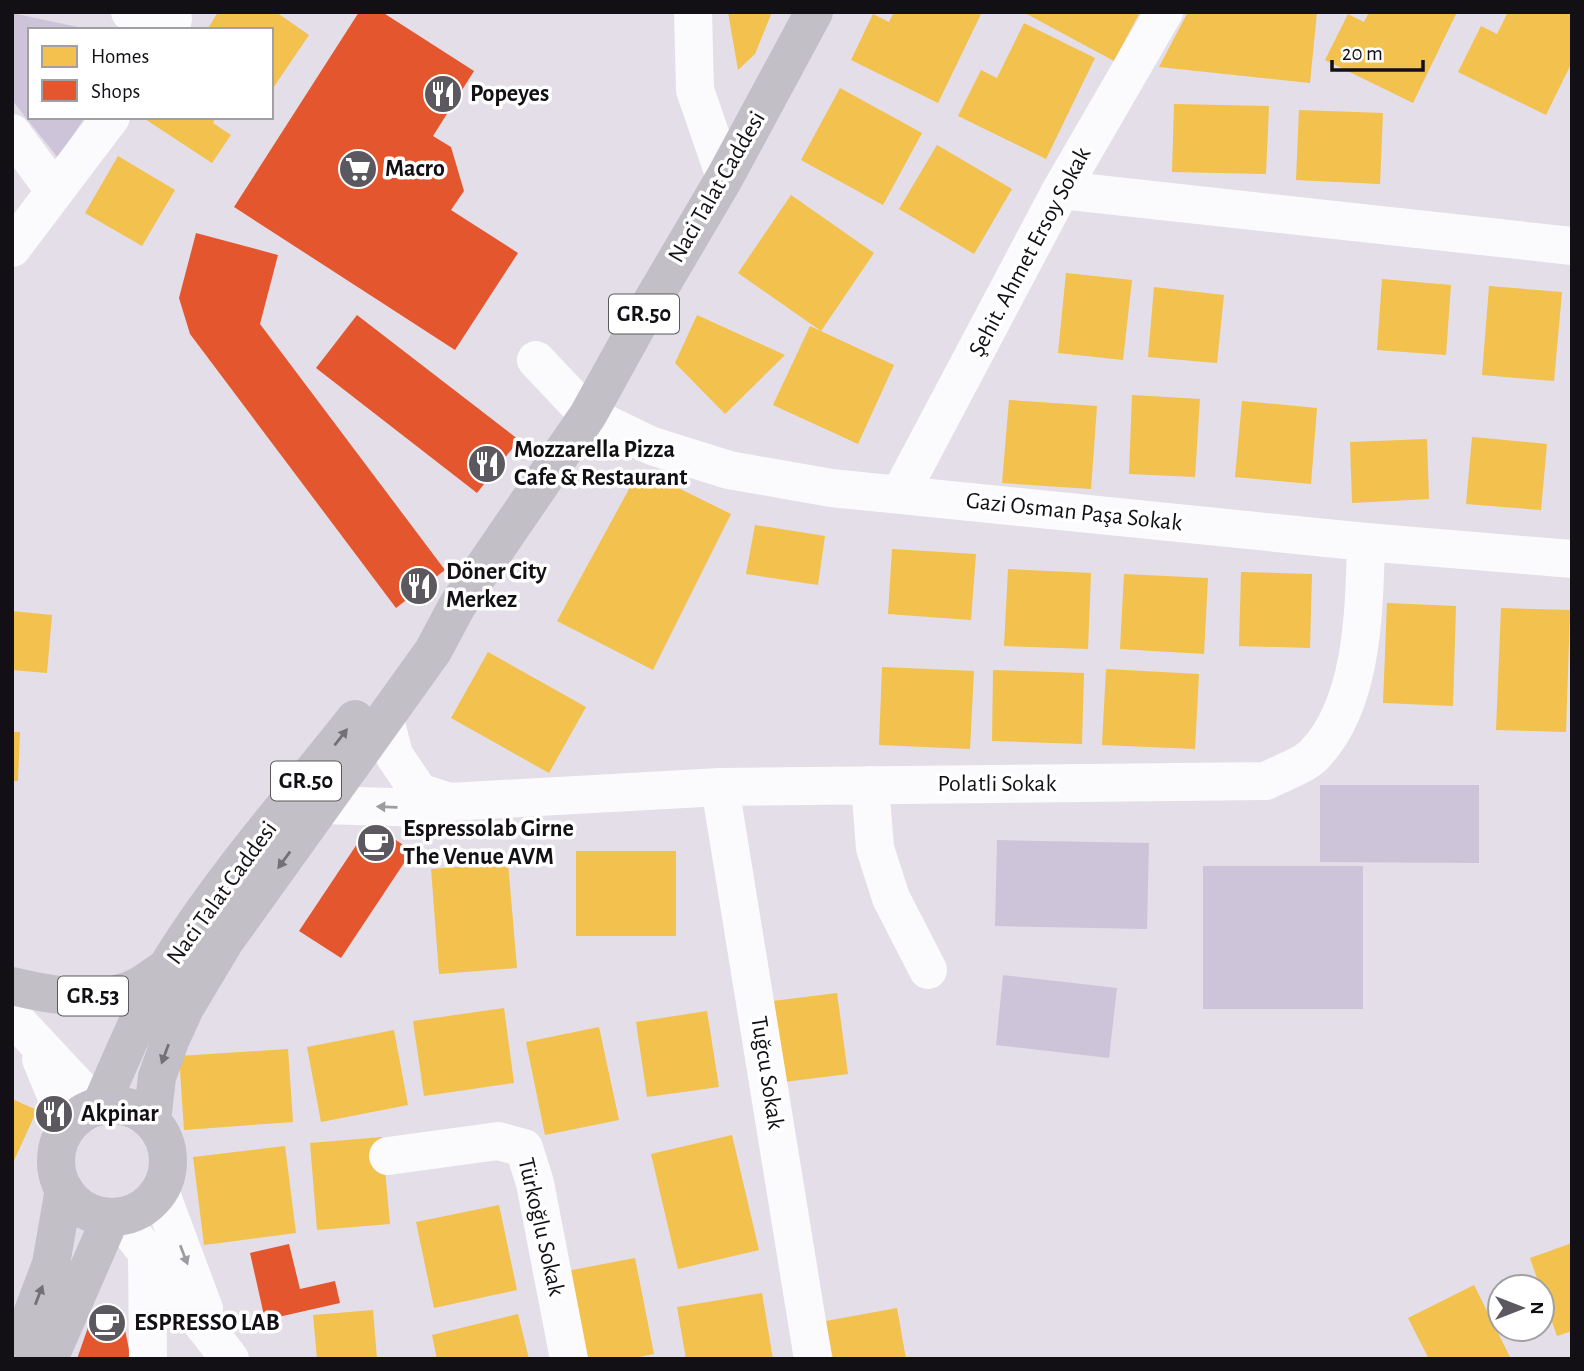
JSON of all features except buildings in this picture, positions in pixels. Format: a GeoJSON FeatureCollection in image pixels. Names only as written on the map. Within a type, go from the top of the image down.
{"type":"FeatureCollection","features":[{"type":"Feature","properties":{"kind":"main road","name":"Naci Talat Caddesi"},"geometry":{"type":"LineString","coordinates":[[152,1121],[157,1077],[185,1007],[225,941],[433,651],[457,606],[588,415],[725,177],[814,12]]}},
{"type":"Feature","properties":{"kind":"main road","name":"Naci Talat Caddesi"},"geometry":{"type":"LineString","coordinates":[[99,1106],[125,1047],[167,967],[210,901],[386,678],[457,606]]}},
{"type":"Feature","properties":{"kind":"main road","name":"GR.53"},"geometry":{"type":"LineString","coordinates":[[12,986],[55,995],[116,993],[137,987],[167,967]]}},
{"type":"Feature","properties":{"kind":"main road"},"geometry":{"type":"LineString","coordinates":[[99,1106],[129,1106],[142,1112],[163,1136],[169,1155],[168,1174],[160,1191],[149,1204],[135,1213],[115,1217],[92,1213],[76,1204],[64,1189],[57,1171],[56,1152],[62,1134],[82,1112],[99,1106]]}},
{"type":"Feature","properties":{"kind":"main road"},"geometry":{"type":"LineString","coordinates":[[24,1353],[51,1264],[64,1189]]}},
{"type":"Feature","properties":{"kind":"main road"},"geometry":{"type":"LineString","coordinates":[[24,1353],[115,1217]]}},
{"type":"Feature","properties":{"kind":"street"},"geometry":{"type":"LineString","coordinates":[[130,12],[173,20]]}},
{"type":"Feature","properties":{"kind":"street"},"geometry":{"type":"LineString","coordinates":[[693,12],[695,90],[725,177]]}},
{"type":"Feature","properties":{"kind":"street","name":"Şehit. Ahmet Ersoy Sokak"},"geometry":{"type":"LineString","coordinates":[[900,494],[1061,190],[1164,12]]}},
{"type":"Feature","properties":{"kind":"street"},"geometry":{"type":"LineString","coordinates":[[12,248],[109,119]]}},
{"type":"Feature","properties":{"kind":"street"},"geometry":{"type":"LineString","coordinates":[[12,133],[54,190]]}},
{"type":"Feature","properties":{"kind":"street"},"geometry":{"type":"LineString","coordinates":[[1061,190],[1572,246]]}},
{"type":"Feature","properties":{"kind":"street"},"geometry":{"type":"LineString","coordinates":[[536,360],[588,415]]}},
{"type":"Feature","properties":{"kind":"street","name":"Gazi Osman Paşa Sokak"},"geometry":{"type":"LineString","coordinates":[[588,415],[652,446],[729,470],[831,488],[1366,542],[1571,559]]}},
{"type":"Feature","properties":{"kind":"street","name":"Polatli Sokak"},"geometry":{"type":"LineString","coordinates":[[324,805],[424,808],[449,802],[720,787],[1266,781],[1313,756],[1336,724],[1351,686],[1364,614],[1366,542]]}},
{"type":"Feature","properties":{"kind":"street"},"geometry":{"type":"LineString","coordinates":[[1571,559],[1572,552]]}},
{"type":"Feature","properties":{"kind":"street","name":"Polatli Sokak"},"geometry":{"type":"LineString","coordinates":[[385,719],[394,755],[419,792],[449,802]]}},
{"type":"Feature","properties":{"kind":"street"},"geometry":{"type":"LineString","coordinates":[[870,785],[876,848],[891,898],[928,970]]}},
{"type":"Feature","properties":{"kind":"street","name":"Tuğcu Sokak"},"geometry":{"type":"LineString","coordinates":[[720,787],[813,1359]]}},
{"type":"Feature","properties":{"kind":"street","name":"GR.53"},"geometry":{"type":"LineString","coordinates":[[22,1027],[99,1106]]}},
{"type":"Feature","properties":{"kind":"street","name":"GR.53"},"geometry":{"type":"LineString","coordinates":[[22,1027],[57,1098],[62,1134]]}},
{"type":"Feature","properties":{"kind":"street","name":"Türkoğlu Sokak"},"geometry":{"type":"LineString","coordinates":[[388,1156],[498,1141],[524,1148],[535,1183],[569,1359]]}},
{"type":"Feature","properties":{"kind":"street"},"geometry":{"type":"LineString","coordinates":[[160,1191],[223,1350]]}},
{"type":"Feature","properties":{"kind":"street"},"geometry":{"type":"LineString","coordinates":[[115,1217],[223,1350]]}},
{"type":"Feature","properties":{"kind":"street"},"geometry":{"type":"LineString","coordinates":[[147,1255],[148,1359]]}},
{"type":"Feature","properties":{"kind":"shaded area"},"geometry":{"type":"Polygon","coordinates":[[[12,13],[83,28],[28,28],[28,119],[84,119],[58,158],[12,100],[12,13]]]}},
{"type":"Feature","properties":{"kind":"shaded area"},"geometry":{"type":"Polygon","coordinates":[[[1320,785],[1479,785],[1479,863],[1320,862],[1320,785]]]}},
{"type":"Feature","properties":{"kind":"shaded area"},"geometry":{"type":"Polygon","coordinates":[[[997,840],[1149,843],[1147,929],[995,926],[997,840]]]}},
{"type":"Feature","properties":{"kind":"shaded area"},"geometry":{"type":"Polygon","coordinates":[[[1203,866],[1363,866],[1363,1009],[1203,1009],[1203,866]]]}},
{"type":"Feature","properties":{"kind":"shaded area"},"geometry":{"type":"Polygon","coordinates":[[[1003,975],[1117,988],[1109,1058],[996,1045],[1003,975]]]}},
{"type":"Feature","properties":{"kind":"place","name":"Popeyes"},"geometry":{"type":"Point","coordinates":[443,94]}},
{"type":"Feature","properties":{"kind":"place","name":"Macro"},"geometry":{"type":"Point","coordinates":[358,169]}},
{"type":"Feature","properties":{"kind":"place","name":"Mozzarella Pizza Cafe & Restaurant"},"geometry":{"type":"Point","coordinates":[487,464]}},
{"type":"Feature","properties":{"kind":"place","name":"Döner City Merkez"},"geometry":{"type":"Point","coordinates":[419,586]}},
{"type":"Feature","properties":{"kind":"place","name":"Espressolab Girne The Venue AVM"},"geometry":{"type":"Point","coordinates":[376,843]}},
{"type":"Feature","properties":{"kind":"place","name":"Akpinar"},"geometry":{"type":"Point","coordinates":[54,1114]}},
{"type":"Feature","properties":{"kind":"place","name":"ESPRESSO LAB"},"geometry":{"type":"Point","coordinates":[107,1323]}}]}
